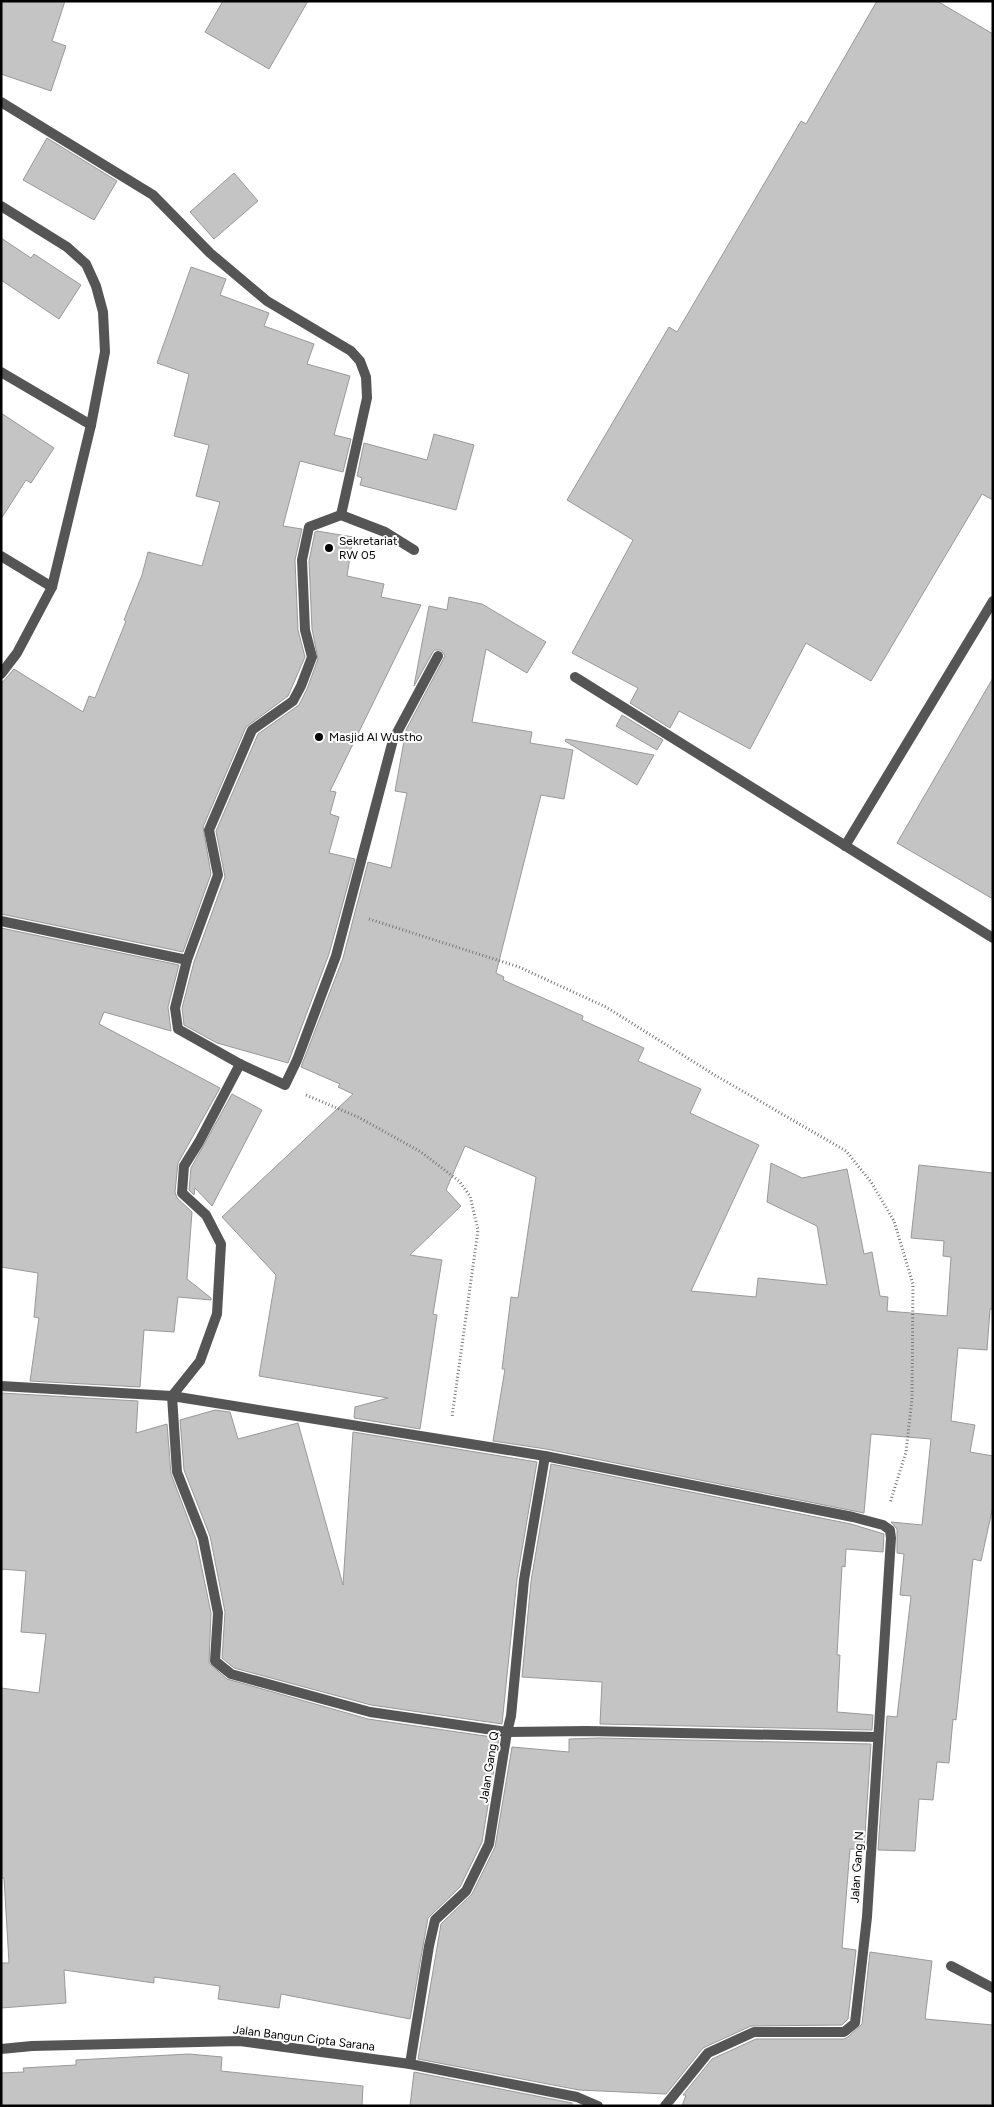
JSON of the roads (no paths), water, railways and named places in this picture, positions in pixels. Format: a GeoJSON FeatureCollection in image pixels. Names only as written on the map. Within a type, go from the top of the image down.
{"type":"FeatureCollection","features":[{"type":"Feature","properties":{"kind":"street"},"geometry":{"type":"LineString","coordinates":[[1,102],[153,195],[210,253],[267,301],[351,351],[360,361],[366,377],[367,398],[341,515]]}},
{"type":"Feature","properties":{"kind":"street"},"geometry":{"type":"LineString","coordinates":[[1,206],[73,253],[86,264],[96,286],[103,312],[105,352],[91,425],[52,588],[17,653],[1,674]]}},
{"type":"Feature","properties":{"kind":"street"},"geometry":{"type":"LineString","coordinates":[[1,372],[91,425]]}},
{"type":"Feature","properties":{"kind":"street"},"geometry":{"type":"LineString","coordinates":[[414,550],[385,532],[341,515],[309,527],[302,560],[305,630],[312,658],[293,701],[252,730],[209,830],[218,875],[187,960],[175,1008],[178,1029],[240,1064],[285,1085],[297,1060],[336,956],[393,740],[438,656]]}},
{"type":"Feature","properties":{"kind":"street"},"geometry":{"type":"LineString","coordinates":[[1,556],[52,588]]}},
{"type":"Feature","properties":{"kind":"street"},"geometry":{"type":"LineString","coordinates":[[845,846],[993,601]]}},
{"type":"Feature","properties":{"kind":"street"},"geometry":{"type":"LineString","coordinates":[[575,677],[993,938]]}},
{"type":"Feature","properties":{"kind":"street"},"geometry":{"type":"LineString","coordinates":[[1,921],[187,960]]}},
{"type":"Feature","properties":{"kind":"street"},"geometry":{"type":"LineString","coordinates":[[240,1064],[199,1142],[184,1166],[182,1193],[206,1215],[221,1244],[217,1314],[200,1361],[172,1396],[177,1472],[203,1538],[218,1613],[215,1661],[232,1674],[370,1712],[507,1732],[587,1730],[878,1737]]}},
{"type":"Feature","properties":{"kind":"street"},"geometry":{"type":"LineString","coordinates":[[1,1386],[172,1396],[545,1456]]}},
{"type":"Feature","properties":{"kind":"street","name":"Jalan Gang Q"},"geometry":{"type":"LineString","coordinates":[[410,2064],[435,1920],[466,1891],[489,1844],[511,1716],[524,1580],[545,1456]]}},
{"type":"Feature","properties":{"kind":"street","name":"Jalan Gang N"},"geometry":{"type":"LineString","coordinates":[[545,1456],[853,1517],[883,1526],[890,1530],[892,1538],[867,1917],[855,2023],[844,2032],[754,2032],[708,2053],[665,2106]]}},
{"type":"Feature","properties":{"kind":"street"},"geometry":{"type":"LineString","coordinates":[[950,1966],[993,1988]]}},
{"type":"Feature","properties":{"kind":"street","name":"Jalan Bangun Cipta Sarana"},"geometry":{"type":"LineString","coordinates":[[1,2049],[32,2046],[240,2041],[410,2064],[577,2097],[598,2106]]}},
{"type":"Feature","properties":{"kind":"place","name":"Sekretariat RW 05"},"geometry":{"type":"Point","coordinates":[329,548]}},
{"type":"Feature","properties":{"kind":"place","name":"Masjid Al Wustho"},"geometry":{"type":"Point","coordinates":[319,737]}}]}
